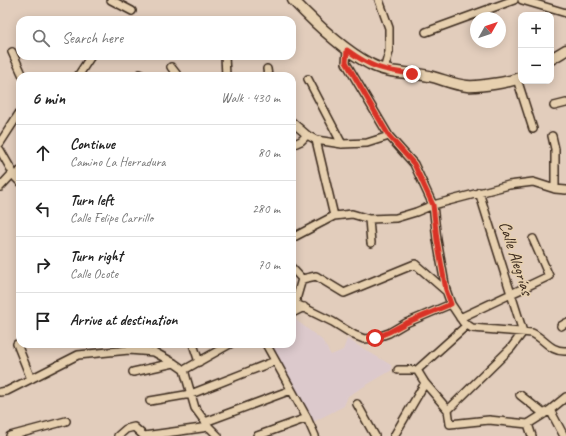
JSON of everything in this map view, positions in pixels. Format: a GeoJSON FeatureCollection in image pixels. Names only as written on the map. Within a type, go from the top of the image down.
{"type":"FeatureCollection","features":[{"type":"Feature","properties":{"kind":"street"},"geometry":{"type":"LineString","coordinates":[[111,0],[132,11]]}},
{"type":"Feature","properties":{"kind":"street"},"geometry":{"type":"LineString","coordinates":[[293,0],[308,16],[347,50],[371,65],[384,70],[429,76],[467,86],[518,78]]}},
{"type":"Feature","properties":{"kind":"street"},"geometry":{"type":"LineString","coordinates":[[379,0],[390,28],[389,52],[384,70]]}},
{"type":"Feature","properties":{"kind":"street"},"geometry":{"type":"LineString","coordinates":[[426,32],[514,0]]}},
{"type":"Feature","properties":{"kind":"street"},"geometry":{"type":"LineString","coordinates":[[522,0],[566,13]]}},
{"type":"Feature","properties":{"kind":"street"},"geometry":{"type":"LineString","coordinates":[[347,50],[346,62],[389,136],[414,164],[433,205],[437,240],[446,291],[451,304],[463,322],[472,328],[532,332],[540,336],[552,348],[559,352],[566,351]]}},
{"type":"Feature","properties":{"kind":"street"},"geometry":{"type":"LineString","coordinates":[[554,57],[566,50]]}},
{"type":"Feature","properties":{"kind":"street"},"geometry":{"type":"LineString","coordinates":[[12,52],[21,72]]}},
{"type":"Feature","properties":{"kind":"street"},"geometry":{"type":"LineString","coordinates":[[81,72],[88,60]]}},
{"type":"Feature","properties":{"kind":"street"},"geometry":{"type":"LineString","coordinates":[[225,60],[226,72]]}},
{"type":"Feature","properties":{"kind":"street"},"geometry":{"type":"LineString","coordinates":[[171,67],[175,72]]}},
{"type":"Feature","properties":{"kind":"street"},"geometry":{"type":"LineString","coordinates":[[308,79],[342,144]]}},
{"type":"Feature","properties":{"kind":"street"},"geometry":{"type":"LineString","coordinates":[[521,84],[533,129]]}},
{"type":"Feature","properties":{"kind":"street"},"geometry":{"type":"LineString","coordinates":[[554,106],[566,103]]}},
{"type":"Feature","properties":{"kind":"street"},"geometry":{"type":"LineString","coordinates":[[1,138],[16,117]]}},
{"type":"Feature","properties":{"kind":"street"},"geometry":{"type":"LineString","coordinates":[[296,125],[307,135],[316,140],[342,144],[367,143],[389,136]]}},
{"type":"Feature","properties":{"kind":"street"},"geometry":{"type":"LineString","coordinates":[[296,143],[301,141],[307,135]]}},
{"type":"Feature","properties":{"kind":"street"},"geometry":{"type":"LineString","coordinates":[[552,136],[555,149],[556,189]]}},
{"type":"Feature","properties":{"kind":"street"},"geometry":{"type":"LineString","coordinates":[[316,140],[334,216]]}},
{"type":"Feature","properties":{"kind":"street"},"geometry":{"type":"LineString","coordinates":[[0,150],[16,174]]}},
{"type":"Feature","properties":{"kind":"street"},"geometry":{"type":"LineString","coordinates":[[0,187],[16,177]]}},
{"type":"Feature","properties":{"kind":"street"},"geometry":{"type":"LineString","coordinates":[[296,236],[334,216],[352,214],[369,219],[381,220],[396,218],[433,205],[509,185],[533,182],[556,189],[566,190]]}},
{"type":"Feature","properties":{"kind":"street","name":"Calle Alegrías"},"geometry":{"type":"LineString","coordinates":[[479,192],[523,332]]}},
{"type":"Feature","properties":{"kind":"street"},"geometry":{"type":"LineString","coordinates":[[369,219],[371,243]]}},
{"type":"Feature","properties":{"kind":"street"},"geometry":{"type":"LineString","coordinates":[[398,370],[417,370],[463,322],[512,294],[549,276],[533,240]]}},
{"type":"Feature","properties":{"kind":"street"},"geometry":{"type":"LineString","coordinates":[[302,279],[316,276],[344,293],[415,264],[446,291]]}},
{"type":"Feature","properties":{"kind":"street"},"geometry":{"type":"LineString","coordinates":[[296,272],[302,279]]}},
{"type":"Feature","properties":{"kind":"street"},"geometry":{"type":"LineString","coordinates":[[296,297],[302,279]]}},
{"type":"Feature","properties":{"kind":"street"},"geometry":{"type":"LineString","coordinates":[[296,304],[364,339],[375,338],[451,304]]}},
{"type":"Feature","properties":{"kind":"street"},"geometry":{"type":"LineString","coordinates":[[296,311],[304,307]]}},
{"type":"Feature","properties":{"kind":"street"},"geometry":{"type":"LineString","coordinates":[[448,410],[511,348],[523,332]]}},
{"type":"Feature","properties":{"kind":"street"},"geometry":{"type":"LineString","coordinates":[[19,348],[31,379]]}},
{"type":"Feature","properties":{"kind":"street"},"geometry":{"type":"LineString","coordinates":[[194,348],[199,362]]}},
{"type":"Feature","properties":{"kind":"street"},"geometry":{"type":"LineString","coordinates":[[184,370],[223,348]]}},
{"type":"Feature","properties":{"kind":"street"},"geometry":{"type":"LineString","coordinates":[[268,348],[307,418],[315,436]]}},
{"type":"Feature","properties":{"kind":"street"},"geometry":{"type":"LineString","coordinates":[[0,392],[7,391],[78,355],[129,350],[154,352],[184,370],[195,408],[218,436]]}},
{"type":"Feature","properties":{"kind":"street"},"geometry":{"type":"LineString","coordinates":[[150,401],[191,394],[275,361]]}},
{"type":"Feature","properties":{"kind":"street"},"geometry":{"type":"LineString","coordinates":[[133,372],[174,363]]}},
{"type":"Feature","properties":{"kind":"street"},"geometry":{"type":"LineString","coordinates":[[417,370],[425,383],[448,410],[450,424],[489,420],[528,424],[547,412],[566,397]]}},
{"type":"Feature","properties":{"kind":"street"},"geometry":{"type":"LineString","coordinates":[[394,436],[425,383]]}},
{"type":"Feature","properties":{"kind":"street"},"geometry":{"type":"LineString","coordinates":[[118,436],[126,429],[134,427],[144,436],[207,424],[291,390]]}},
{"type":"Feature","properties":{"kind":"street"},"geometry":{"type":"LineString","coordinates":[[520,395],[547,412],[564,436]]}},
{"type":"Feature","properties":{"kind":"street"},"geometry":{"type":"LineString","coordinates":[[357,404],[375,436]]}},
{"type":"Feature","properties":{"kind":"street"},"geometry":{"type":"LineString","coordinates":[[257,436],[307,418]]}},
{"type":"Feature","properties":{"kind":"street"},"geometry":{"type":"LineString","coordinates":[[10,436],[66,421]]}},
{"type":"Feature","properties":{"kind":"street"},"geometry":{"type":"LineString","coordinates":[[528,424],[532,436]]}},
{"type":"Feature","properties":{"kind":"shaded area"},"geometry":{"type":"Polygon","coordinates":[[[296,320],[322,340],[331,355],[343,350],[347,339],[391,365],[392,370],[348,396],[344,406],[313,422],[273,348],[296,348],[296,320]]]}},
{"type":"Feature","properties":{"kind":"route"},"geometry":{"type":"LineString","coordinates":[[375,338],[451,304],[446,290],[437,240],[433,205],[414,164],[389,136],[346,62],[347,50],[371,65],[384,70],[412,74]]}}]}
